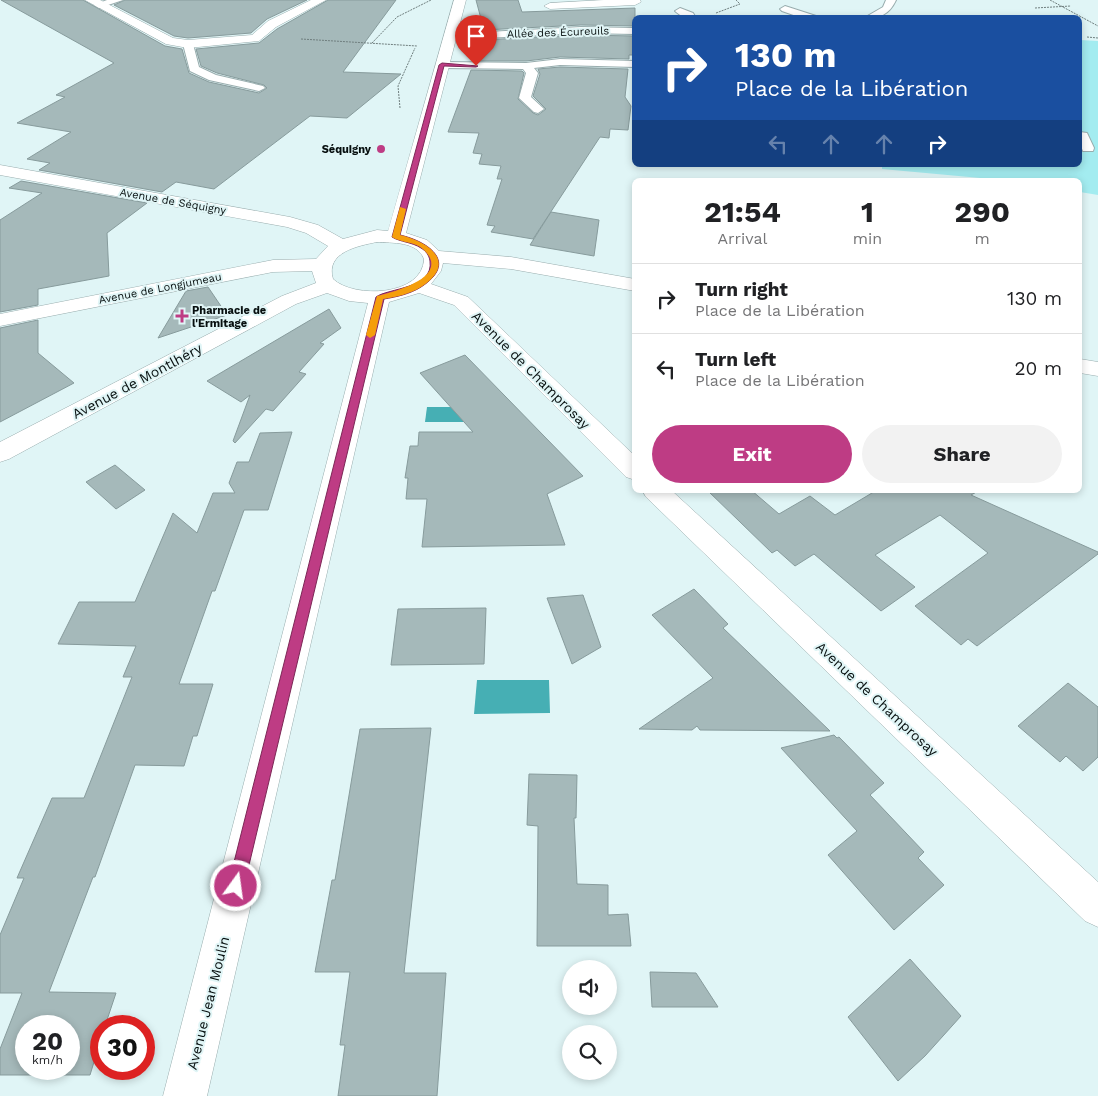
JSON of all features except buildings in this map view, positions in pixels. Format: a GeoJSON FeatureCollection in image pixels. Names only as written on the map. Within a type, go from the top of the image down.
{"type":"FeatureCollection","features":[{"type":"Feature","properties":{"kind":"street"},"geometry":{"type":"LineString","coordinates":[[95,2],[170,41],[178,44],[188,44],[255,38],[272,24],[320,0]]}},
{"type":"Feature","properties":{"kind":"street"},"geometry":{"type":"LineString","coordinates":[[396,237],[460,0]]}},
{"type":"Feature","properties":{"kind":"street"},"geometry":{"type":"LineString","coordinates":[[550,6],[635,2],[634,0]]}},
{"type":"Feature","properties":{"kind":"street","name":"Avenue de Séquigny"},"geometry":{"type":"LineString","coordinates":[[0,170],[290,222],[312,229],[342,246]]}},
{"type":"Feature","properties":{"kind":"street"},"geometry":{"type":"LineString","coordinates":[[377,236],[396,237],[412,240],[426,247],[433,256],[434,266],[429,276],[417,286],[400,293],[380,297],[359,297],[341,293],[325,275],[329,255],[342,246],[377,236]]}},
{"type":"Feature","properties":{"kind":"street"},"geometry":{"type":"LineString","coordinates":[[433,256],[511,263],[632,284]]}},
{"type":"Feature","properties":{"kind":"street","name":"Avenue de Longjumeau"},"geometry":{"type":"LineString","coordinates":[[0,320],[273,266],[325,275]]}},
{"type":"Feature","properties":{"kind":"street","name":"Avenue de Montlhéry"},"geometry":{"type":"LineString","coordinates":[[0,453],[289,300],[325,275]]}},
{"type":"Feature","properties":{"kind":"street","name":"Avenue de Champrosay"},"geometry":{"type":"LineString","coordinates":[[417,286],[461,300],[632,468]]}},
{"type":"Feature","properties":{"kind":"street","name":"Avenue Jean Moulin"},"geometry":{"type":"LineString","coordinates":[[185,1096],[380,297]]}},
{"type":"Feature","properties":{"kind":"street"},"geometry":{"type":"LineString","coordinates":[[1082,366],[1098,369]]}},
{"type":"Feature","properties":{"kind":"street","name":"Avenue de Champrosay"},"geometry":{"type":"LineString","coordinates":[[658,493],[1098,908]]}},
{"type":"Feature","properties":{"kind":"lane"},"geometry":{"type":"LineString","coordinates":[[95,2],[118,0]]}},
{"type":"Feature","properties":{"kind":"lane"},"geometry":{"type":"LineString","coordinates":[[875,15],[887,9],[891,0]]}},
{"type":"Feature","properties":{"kind":"lane"},"geometry":{"type":"LineString","coordinates":[[785,9],[804,15]]}},
{"type":"Feature","properties":{"kind":"lane"},"geometry":{"type":"LineString","coordinates":[[680,11],[690,15]]}},
{"type":"Feature","properties":{"kind":"lane","name":"Allée des Écureuils"},"geometry":{"type":"LineString","coordinates":[[450,37],[581,30],[632,31]]}},
{"type":"Feature","properties":{"kind":"lane"},"geometry":{"type":"LineString","coordinates":[[188,44],[194,69],[213,78],[258,88]]}},
{"type":"Feature","properties":{"kind":"lane"},"geometry":{"type":"LineString","coordinates":[[442,65],[526,66],[560,62],[632,64]]}},
{"type":"Feature","properties":{"kind":"lane"},"geometry":{"type":"LineString","coordinates":[[526,66],[532,73],[525,98],[538,109]]}},
{"type":"Feature","properties":{"kind":"lane"},"geometry":{"type":"LineString","coordinates":[[1082,136],[1088,148]]}},
{"type":"Feature","properties":{"kind":"path"},"geometry":{"type":"LineString","coordinates":[[372,43],[397,17],[431,0]]}},
{"type":"Feature","properties":{"kind":"path"},"geometry":{"type":"LineString","coordinates":[[714,13],[740,4],[736,0]]}},
{"type":"Feature","properties":{"kind":"path"},"geometry":{"type":"LineString","coordinates":[[1050,0],[1078,15]]}},
{"type":"Feature","properties":{"kind":"path"},"geometry":{"type":"LineString","coordinates":[[1035,8],[1071,6]]}},
{"type":"Feature","properties":{"kind":"path"},"geometry":{"type":"LineString","coordinates":[[1082,17],[1098,26]]}},
{"type":"Feature","properties":{"kind":"path"},"geometry":{"type":"LineString","coordinates":[[1087,37],[1098,38]]}},
{"type":"Feature","properties":{"kind":"path"},"geometry":{"type":"LineString","coordinates":[[255,38],[416,46]]}},
{"type":"Feature","properties":{"kind":"shaded area"},"geometry":{"type":"Polygon","coordinates":[[[1082,40],[1098,41],[1098,195],[1082,192],[1082,178],[980,178],[882,169],[882,167],[1082,167],[1082,40]]]}},
{"type":"Feature","properties":{"kind":"shaded area"},"geometry":{"type":"Polygon","coordinates":[[[427,407],[468,407],[467,422],[425,422],[427,407]]]}},
{"type":"Feature","properties":{"kind":"shaded area"},"geometry":{"type":"Polygon","coordinates":[[[477,680],[549,680],[550,713],[474,714],[477,680]]]}},
{"type":"Feature","properties":{"kind":"slow traffic"},"geometry":{"type":"LineString","coordinates":[[370,335],[380,297],[400,293],[417,286],[429,276],[434,266],[433,256],[426,247],[412,240],[396,237],[402,209]]}},
{"type":"Feature","properties":{"kind":"place","name":"Séquigny"},"geometry":{"type":"Point","coordinates":[381,149]}},
{"type":"Feature","properties":{"kind":"place","name":"Pharmacie de l'Ermitage"},"geometry":{"type":"Point","coordinates":[182,316]}},
{"type":"Feature","properties":{"kind":"route"},"geometry":{"type":"LineString","coordinates":[[236,886],[380,297],[400,293],[417,286],[429,276],[434,266],[433,256],[426,247],[412,240],[396,237],[442,65],[476,66]]}}]}
